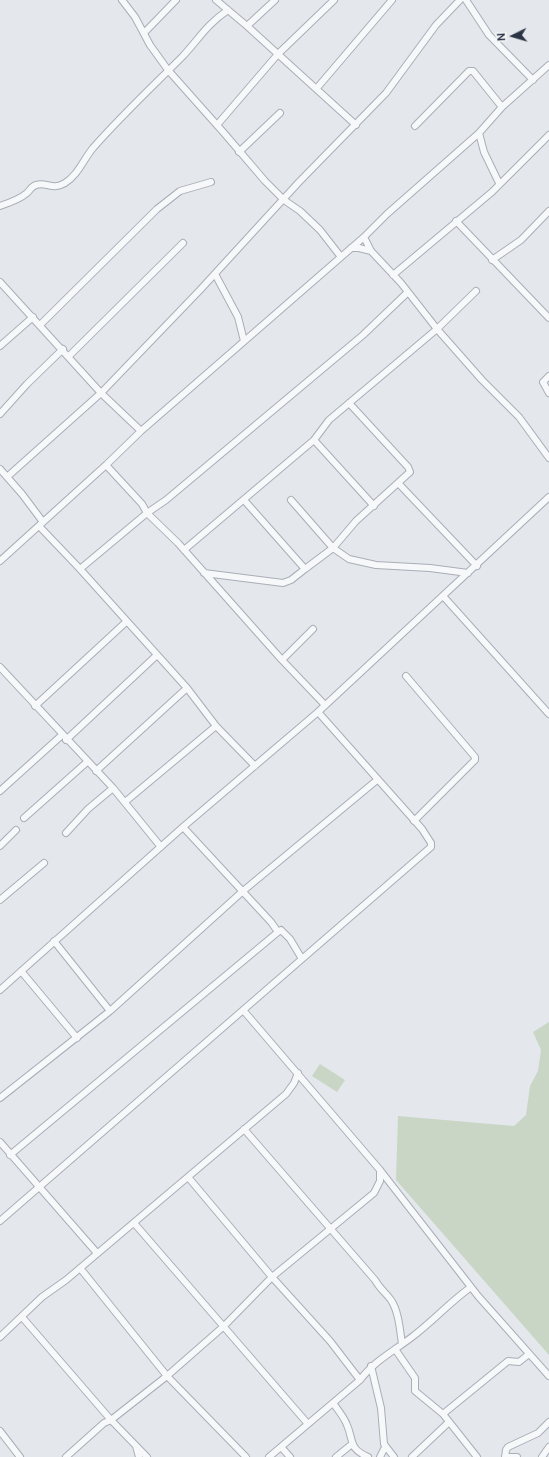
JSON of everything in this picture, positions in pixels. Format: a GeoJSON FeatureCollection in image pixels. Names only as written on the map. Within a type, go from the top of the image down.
{"type":"FeatureCollection","features":[{"type":"Feature","properties":{"kind":"street"},"geometry":{"type":"LineString","coordinates":[[122,0],[144,33],[153,50],[168,70],[239,152],[284,200],[300,211],[310,221],[341,257]]}},
{"type":"Feature","properties":{"kind":"street"},"geometry":{"type":"LineString","coordinates":[[144,33],[176,0]]}},
{"type":"Feature","properties":{"kind":"street"},"geometry":{"type":"LineString","coordinates":[[217,0],[317,88],[356,125]]}},
{"type":"Feature","properties":{"kind":"street"},"geometry":{"type":"LineString","coordinates":[[247,26],[275,0]]}},
{"type":"Feature","properties":{"kind":"street"},"geometry":{"type":"LineString","coordinates":[[217,125],[278,54],[334,0]]}},
{"type":"Feature","properties":{"kind":"street"},"geometry":{"type":"LineString","coordinates":[[317,88],[392,0]]}},
{"type":"Feature","properties":{"kind":"street"},"geometry":{"type":"LineString","coordinates":[[7,477],[101,393],[215,274],[386,93],[436,25],[460,0]]}},
{"type":"Feature","properties":{"kind":"street"},"geometry":{"type":"LineString","coordinates":[[466,0],[489,35],[533,80]]}},
{"type":"Feature","properties":{"kind":"street"},"geometry":{"type":"LineString","coordinates":[[0,206],[10,203],[26,193],[34,185],[39,184],[54,187],[64,183],[74,175],[92,149],[168,70],[207,26],[228,10]]}},
{"type":"Feature","properties":{"kind":"street"},"geometry":{"type":"LineString","coordinates":[[0,560],[106,465],[141,431],[364,237],[392,209],[479,133],[502,107],[549,65]]}},
{"type":"Feature","properties":{"kind":"street"},"geometry":{"type":"LineString","coordinates":[[415,126],[469,71],[475,73],[502,107]]}},
{"type":"Feature","properties":{"kind":"street"},"geometry":{"type":"LineString","coordinates":[[239,152],[280,113]]}},
{"type":"Feature","properties":{"kind":"street"},"geometry":{"type":"LineString","coordinates":[[479,133],[484,152],[499,183]]}},
{"type":"Feature","properties":{"kind":"street"},"geometry":{"type":"LineString","coordinates":[[393,275],[492,192],[499,183],[549,135]]}},
{"type":"Feature","properties":{"kind":"street"},"geometry":{"type":"LineString","coordinates":[[40,325],[157,209],[180,191],[211,182]]}},
{"type":"Feature","properties":{"kind":"street"},"geometry":{"type":"LineString","coordinates":[[492,260],[520,240],[549,211]]}},
{"type":"Feature","properties":{"kind":"street"},"geometry":{"type":"LineString","coordinates":[[456,221],[549,318]]}},
{"type":"Feature","properties":{"kind":"street"},"geometry":{"type":"LineString","coordinates":[[364,237],[370,251],[408,292],[437,329],[482,380],[519,417],[549,458]]}},
{"type":"Feature","properties":{"kind":"street"},"geometry":{"type":"LineString","coordinates":[[69,356],[183,243]]}},
{"type":"Feature","properties":{"kind":"street"},"geometry":{"type":"LineString","coordinates":[[350,248],[360,248],[370,251]]}},
{"type":"Feature","properties":{"kind":"street"},"geometry":{"type":"LineString","coordinates":[[215,274],[238,317],[244,341]]}},
{"type":"Feature","properties":{"kind":"street"},"geometry":{"type":"LineString","coordinates":[[0,282],[63,349],[101,393],[141,431]]}},
{"type":"Feature","properties":{"kind":"street"},"geometry":{"type":"LineString","coordinates":[[184,550],[314,440],[330,420],[437,329],[476,291]]}},
{"type":"Feature","properties":{"kind":"street"},"geometry":{"type":"LineString","coordinates":[[80,569],[147,513],[166,500],[363,335],[408,292]]}},
{"type":"Feature","properties":{"kind":"street"},"geometry":{"type":"LineString","coordinates":[[0,346],[33,317]]}},
{"type":"Feature","properties":{"kind":"street"},"geometry":{"type":"LineString","coordinates":[[0,414],[27,384],[63,349]]}},
{"type":"Feature","properties":{"kind":"street"},"geometry":{"type":"LineString","coordinates":[[549,376],[543,382],[549,393]]}},
{"type":"Feature","properties":{"kind":"street"},"geometry":{"type":"LineString","coordinates":[[204,573],[284,583],[291,580],[332,548],[356,522],[409,474],[410,469],[349,403]]}},
{"type":"Feature","properties":{"kind":"street"},"geometry":{"type":"LineString","coordinates":[[314,440],[374,506]]}},
{"type":"Feature","properties":{"kind":"street"},"geometry":{"type":"LineString","coordinates":[[106,465],[142,504],[147,513],[184,550],[282,660],[324,704]]}},
{"type":"Feature","properties":{"kind":"street"},"geometry":{"type":"LineString","coordinates":[[0,469],[41,524],[126,622],[187,688],[216,726],[255,766]]}},
{"type":"Feature","properties":{"kind":"street"},"geometry":{"type":"LineString","coordinates":[[399,484],[477,566]]}},
{"type":"Feature","properties":{"kind":"street"},"geometry":{"type":"LineString","coordinates":[[0,980],[2,988],[183,827],[318,712],[324,704],[477,566],[549,497]]}},
{"type":"Feature","properties":{"kind":"street"},"geometry":{"type":"LineString","coordinates":[[244,500],[305,569]]}},
{"type":"Feature","properties":{"kind":"street"},"geometry":{"type":"LineString","coordinates":[[291,500],[332,548],[349,558],[376,565],[430,568],[468,573]]}},
{"type":"Feature","properties":{"kind":"street"},"geometry":{"type":"LineString","coordinates":[[443,596],[549,714]]}},
{"type":"Feature","properties":{"kind":"street"},"geometry":{"type":"LineString","coordinates":[[35,706],[126,622]]}},
{"type":"Feature","properties":{"kind":"street"},"geometry":{"type":"LineString","coordinates":[[282,660],[313,629]]}},
{"type":"Feature","properties":{"kind":"street"},"geometry":{"type":"LineString","coordinates":[[0,791],[157,655]]}},
{"type":"Feature","properties":{"kind":"street"},"geometry":{"type":"LineString","coordinates":[[0,667],[87,762],[113,788],[161,847]]}},
{"type":"Feature","properties":{"kind":"street"},"geometry":{"type":"LineString","coordinates":[[406,676],[475,757],[473,763],[414,821]]}},
{"type":"Feature","properties":{"kind":"street"},"geometry":{"type":"LineString","coordinates":[[96,771],[187,688]]}},
{"type":"Feature","properties":{"kind":"street"},"geometry":{"type":"LineString","coordinates":[[0,1221],[430,848],[431,843],[414,821],[318,712]]}},
{"type":"Feature","properties":{"kind":"street"},"geometry":{"type":"LineString","coordinates":[[125,802],[216,726]]}},
{"type":"Feature","properties":{"kind":"street"},"geometry":{"type":"LineString","coordinates":[[24,818],[87,762]]}},
{"type":"Feature","properties":{"kind":"street"},"geometry":{"type":"LineString","coordinates":[[0,1098],[78,1038],[138,988],[175,951],[244,891],[377,780]]}},
{"type":"Feature","properties":{"kind":"street"},"geometry":{"type":"LineString","coordinates":[[66,832],[88,809],[113,788]]}},
{"type":"Feature","properties":{"kind":"street"},"geometry":{"type":"LineString","coordinates":[[183,827],[244,891],[272,922],[278,932]]}},
{"type":"Feature","properties":{"kind":"street"},"geometry":{"type":"LineString","coordinates":[[0,846],[16,830]]}},
{"type":"Feature","properties":{"kind":"street"},"geometry":{"type":"LineString","coordinates":[[0,900],[44,863]]}},
{"type":"Feature","properties":{"kind":"street"},"geometry":{"type":"LineString","coordinates":[[10,1155],[278,932],[281,930],[286,934],[302,959]]}},
{"type":"Feature","properties":{"kind":"street"},"geometry":{"type":"LineString","coordinates":[[54,941],[110,1011]]}},
{"type":"Feature","properties":{"kind":"street"},"geometry":{"type":"LineString","coordinates":[[21,971],[78,1038]]}},
{"type":"Feature","properties":{"kind":"street"},"geometry":{"type":"LineString","coordinates":[[243,1010],[380,1170],[471,1287],[549,1376]]}},
{"type":"Feature","properties":{"kind":"street"},"geometry":{"type":"LineString","coordinates":[[0,1337],[42,1297],[80,1268],[286,1094],[294,1083],[298,1073]]}},
{"type":"Feature","properties":{"kind":"street"},"geometry":{"type":"LineString","coordinates":[[244,1129],[375,1280],[381,1291],[390,1300],[395,1308],[402,1344]]}},
{"type":"Feature","properties":{"kind":"street"},"geometry":{"type":"LineString","coordinates":[[0,1142],[97,1253]]}},
{"type":"Feature","properties":{"kind":"street"},"geometry":{"type":"LineString","coordinates":[[66,1457],[104,1423],[111,1420],[168,1376],[224,1326],[272,1277],[378,1188],[381,1176],[380,1170]]}},
{"type":"Feature","properties":{"kind":"street"},"geometry":{"type":"LineString","coordinates":[[188,1177],[272,1277],[330,1341],[360,1380]]}},
{"type":"Feature","properties":{"kind":"street"},"geometry":{"type":"LineString","coordinates":[[134,1223],[308,1424]]}},
{"type":"Feature","properties":{"kind":"street"},"geometry":{"type":"LineString","coordinates":[[80,1268],[168,1376],[246,1457]]}},
{"type":"Feature","properties":{"kind":"street"},"geometry":{"type":"LineString","coordinates":[[269,1457],[360,1380],[371,1366],[402,1344],[471,1287]]}},
{"type":"Feature","properties":{"kind":"street"},"geometry":{"type":"LineString","coordinates":[[22,1317],[111,1420],[147,1457]]}},
{"type":"Feature","properties":{"kind":"street"},"geometry":{"type":"LineString","coordinates":[[395,1349],[415,1378],[415,1391],[443,1414],[477,1457]]}},
{"type":"Feature","properties":{"kind":"street"},"geometry":{"type":"LineString","coordinates":[[443,1414],[508,1361],[519,1362],[529,1354]]}},
{"type":"Feature","properties":{"kind":"street"},"geometry":{"type":"LineString","coordinates":[[371,1366],[381,1408],[385,1447],[380,1457]]}},
{"type":"Feature","properties":{"kind":"street"},"geometry":{"type":"LineString","coordinates":[[333,1403],[347,1424],[352,1444],[359,1453],[368,1457]]}},
{"type":"Feature","properties":{"kind":"street"},"geometry":{"type":"LineString","coordinates":[[412,1457],[449,1422]]}},
{"type":"Feature","properties":{"kind":"street"},"geometry":{"type":"LineString","coordinates":[[517,1457],[506,1457],[506,1450],[508,1447],[538,1433],[549,1422]]}},
{"type":"Feature","properties":{"kind":"street"},"geometry":{"type":"LineString","coordinates":[[0,1431],[20,1457]]}},
{"type":"Feature","properties":{"kind":"street"},"geometry":{"type":"LineString","coordinates":[[135,1443],[139,1457]]}},
{"type":"Feature","properties":{"kind":"street"},"geometry":{"type":"LineString","coordinates":[[336,1457],[352,1444]]}},
{"type":"Feature","properties":{"kind":"street"},"geometry":{"type":"LineString","coordinates":[[281,1447],[290,1457]]}},
{"type":"Feature","properties":{"kind":"street"},"geometry":{"type":"LineString","coordinates":[[385,1447],[394,1457]]}},
{"type":"Feature","properties":{"kind":"street"},"geometry":{"type":"LineString","coordinates":[[542,1457],[549,1447]]}},
{"type":"Feature","properties":{"kind":"green space"},"geometry":{"type":"Polygon","coordinates":[[[549,1022],[549,1355],[396,1180],[398,1116],[514,1126],[526,1115],[530,1086],[538,1071],[541,1050],[533,1032],[549,1022]]]}},
{"type":"Feature","properties":{"kind":"green space"},"geometry":{"type":"Polygon","coordinates":[[[320,1064],[345,1080],[337,1092],[312,1076],[320,1064]]]}}]}
